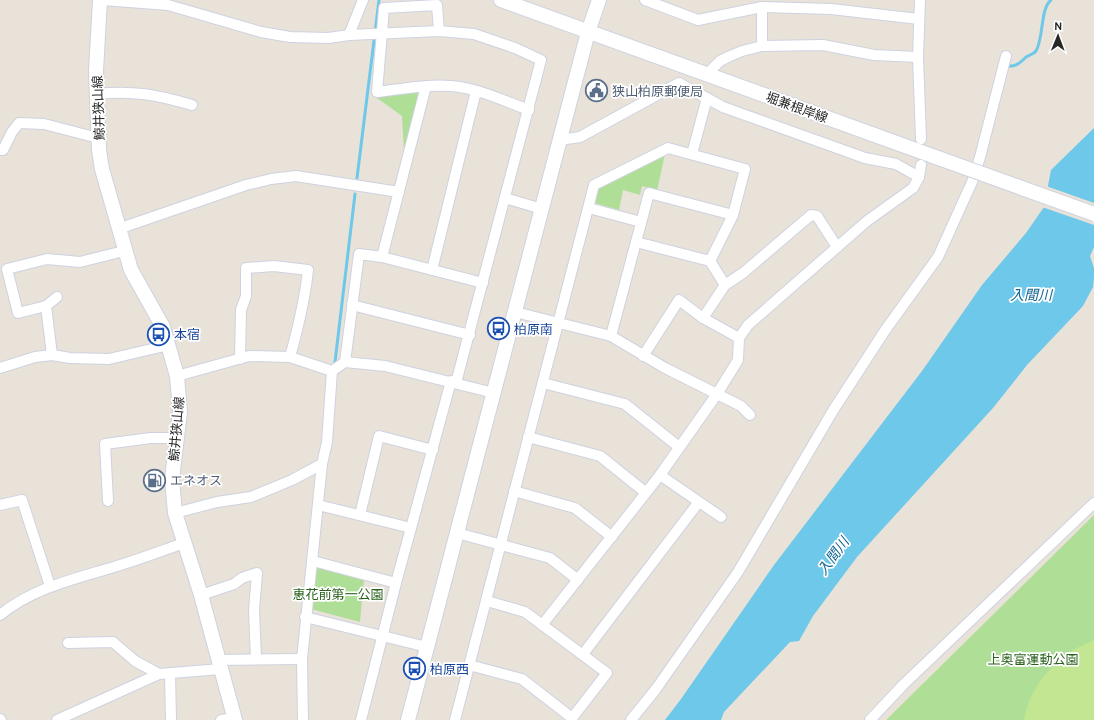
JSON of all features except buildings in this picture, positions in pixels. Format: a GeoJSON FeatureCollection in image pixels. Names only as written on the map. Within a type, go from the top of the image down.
{"type":"FeatureCollection","features":[{"type":"Feature","properties":{"kind":"main road","name":"鯨井狭山線"},"geometry":{"type":"LineString","coordinates":[[100,0],[96,71],[98,138],[102,169],[124,251],[131,270],[163,327],[177,376],[180,412],[172,479],[175,513],[201,595],[219,664],[231,719]]}},
{"type":"Feature","properties":{"kind":"main road","name":"堀兼根岸線"},"geometry":{"type":"LineString","coordinates":[[501,0],[1094,214]]}},
{"type":"Feature","properties":{"kind":"main road"},"geometry":{"type":"LineString","coordinates":[[408,720],[516,312],[588,32],[599,0]]}},
{"type":"Feature","properties":{"kind":"street"},"geometry":{"type":"LineString","coordinates":[[103,0],[168,5],[261,32],[290,37],[328,38],[349,35],[439,31],[474,34],[515,48],[541,60],[470,335],[453,382],[410,528],[361,720]]}},
{"type":"Feature","properties":{"kind":"street"},"geometry":{"type":"LineString","coordinates":[[349,35],[363,0]]}},
{"type":"Feature","properties":{"kind":"street"},"geometry":{"type":"LineString","coordinates":[[645,0],[698,20],[762,7],[797,4],[920,19]]}},
{"type":"Feature","properties":{"kind":"street"},"geometry":{"type":"LineString","coordinates":[[920,0],[918,57],[921,139]]}},
{"type":"Feature","properties":{"kind":"street"},"geometry":{"type":"LineString","coordinates":[[439,31],[438,5],[384,8],[376,35],[377,92],[426,86],[452,86],[476,90],[528,110]]}},
{"type":"Feature","properties":{"kind":"street"},"geometry":{"type":"LineString","coordinates":[[762,7],[762,46]]}},
{"type":"Feature","properties":{"kind":"street"},"geometry":{"type":"LineString","coordinates":[[707,74],[720,61],[742,50],[762,46],[823,45],[874,54],[918,57]]}},
{"type":"Feature","properties":{"kind":"street"},"geometry":{"type":"LineString","coordinates":[[631,720],[656,689],[738,572],[820,431],[886,329],[938,257],[972,182],[980,157],[1006,56]]}},
{"type":"Feature","properties":{"kind":"street"},"geometry":{"type":"LineString","coordinates":[[560,140],[580,137],[679,83],[723,107],[865,158],[896,164],[919,177]]}},
{"type":"Feature","properties":{"kind":"street"},"geometry":{"type":"LineString","coordinates":[[382,257],[426,86]]}},
{"type":"Feature","properties":{"kind":"street"},"geometry":{"type":"LineString","coordinates":[[432,270],[476,90]]}},
{"type":"Feature","properties":{"kind":"street"},"geometry":{"type":"LineString","coordinates":[[97,94],[122,91],[163,96],[192,105]]}},
{"type":"Feature","properties":{"kind":"street"},"geometry":{"type":"LineString","coordinates":[[692,154],[707,98]]}},
{"type":"Feature","properties":{"kind":"street"},"geometry":{"type":"LineString","coordinates":[[0,150],[3,150],[12,132],[19,123],[44,124],[98,138]]}},
{"type":"Feature","properties":{"kind":"street"},"geometry":{"type":"LineString","coordinates":[[455,720],[594,185],[668,148],[745,168],[732,215],[710,261]]}},
{"type":"Feature","properties":{"kind":"street"},"geometry":{"type":"LineString","coordinates":[[542,625],[612,537],[645,492],[660,475],[717,394],[738,360],[739,338],[748,326],[867,221],[913,188],[919,177],[921,165]]}},
{"type":"Feature","properties":{"kind":"street"},"geometry":{"type":"LineString","coordinates":[[118,229],[246,185],[271,179],[296,176],[399,192]]}},
{"type":"Feature","properties":{"kind":"street"},"geometry":{"type":"LineString","coordinates":[[611,336],[649,193],[732,215]]}},
{"type":"Feature","properties":{"kind":"street"},"geometry":{"type":"LineString","coordinates":[[505,198],[542,209]]}},
{"type":"Feature","properties":{"kind":"street"},"geometry":{"type":"LineString","coordinates":[[589,208],[641,222]]}},
{"type":"Feature","properties":{"kind":"street"},"geometry":{"type":"LineString","coordinates":[[703,318],[725,285],[743,273],[811,215],[817,216],[836,248]]}},
{"type":"Feature","properties":{"kind":"street"},"geometry":{"type":"LineString","coordinates":[[636,242],[710,261],[725,285]]}},
{"type":"Feature","properties":{"kind":"street"},"geometry":{"type":"LineString","coordinates":[[57,297],[46,306],[18,313],[7,269],[47,259],[80,262],[124,251]]}},
{"type":"Feature","properties":{"kind":"street"},"geometry":{"type":"LineString","coordinates":[[345,362],[359,254],[382,257],[483,283]]}},
{"type":"Feature","properties":{"kind":"street"},"geometry":{"type":"LineString","coordinates":[[240,359],[241,310],[246,296],[246,268],[274,266],[308,270],[306,293],[290,357]]}},
{"type":"Feature","properties":{"kind":"street"},"geometry":{"type":"LineString","coordinates":[[643,356],[679,300],[703,318],[739,338]]}},
{"type":"Feature","properties":{"kind":"street"},"geometry":{"type":"LineString","coordinates":[[352,304],[470,335]]}},
{"type":"Feature","properties":{"kind":"street"},"geometry":{"type":"LineString","coordinates":[[46,306],[52,355]]}},
{"type":"Feature","properties":{"kind":"street"},"geometry":{"type":"LineString","coordinates":[[516,312],[611,336],[643,356],[741,406],[750,415]]}},
{"type":"Feature","properties":{"kind":"street"},"geometry":{"type":"LineString","coordinates":[[0,368],[35,357],[52,355],[70,358],[109,359],[169,345]]}},
{"type":"Feature","properties":{"kind":"street"},"geometry":{"type":"LineString","coordinates":[[177,376],[249,356],[290,357],[332,371]]}},
{"type":"Feature","properties":{"kind":"street"},"geometry":{"type":"LineString","coordinates":[[332,371],[345,362],[385,366],[494,393]]}},
{"type":"Feature","properties":{"kind":"street"},"geometry":{"type":"LineString","coordinates":[[303,720],[302,659],[305,617],[313,561],[322,464],[327,442],[332,371]]}},
{"type":"Feature","properties":{"kind":"street"},"geometry":{"type":"LineString","coordinates":[[543,383],[625,404],[679,447]]}},
{"type":"Feature","properties":{"kind":"street"},"geometry":{"type":"LineString","coordinates":[[360,516],[379,436],[433,450]]}},
{"type":"Feature","properties":{"kind":"street"},"geometry":{"type":"LineString","coordinates":[[528,437],[600,456],[645,492]]}},
{"type":"Feature","properties":{"kind":"street"},"geometry":{"type":"LineString","coordinates":[[108,501],[105,444],[151,438],[177,438]]}},
{"type":"Feature","properties":{"kind":"street"},"geometry":{"type":"LineString","coordinates":[[175,513],[218,502],[251,497],[292,480],[322,464]]}},
{"type":"Feature","properties":{"kind":"street"},"geometry":{"type":"LineString","coordinates":[[660,475],[698,503],[721,517]]}},
{"type":"Feature","properties":{"kind":"street"},"geometry":{"type":"LineString","coordinates":[[514,491],[575,508],[612,537]]}},
{"type":"Feature","properties":{"kind":"street"},"geometry":{"type":"LineString","coordinates":[[0,505],[22,500],[50,586]]}},
{"type":"Feature","properties":{"kind":"street"},"geometry":{"type":"LineString","coordinates":[[583,654],[698,503]]}},
{"type":"Feature","properties":{"kind":"street"},"geometry":{"type":"LineString","coordinates":[[870,720],[904,684],[1094,503]]}},
{"type":"Feature","properties":{"kind":"street"},"geometry":{"type":"LineString","coordinates":[[318,505],[410,528]]}},
{"type":"Feature","properties":{"kind":"street"},"geometry":{"type":"LineString","coordinates":[[457,533],[550,558],[578,580]]}},
{"type":"Feature","properties":{"kind":"street"},"geometry":{"type":"LineString","coordinates":[[0,615],[27,596],[50,586],[137,560],[184,543]]}},
{"type":"Feature","properties":{"kind":"street"},"geometry":{"type":"LineString","coordinates":[[313,561],[396,583]]}},
{"type":"Feature","properties":{"kind":"street"},"geometry":{"type":"LineString","coordinates":[[201,595],[234,584],[242,578],[257,573],[254,610],[256,659]]}},
{"type":"Feature","properties":{"kind":"street"},"geometry":{"type":"LineString","coordinates":[[469,665],[522,679],[572,718],[607,674],[583,654],[525,612],[487,601]]}},
{"type":"Feature","properties":{"kind":"street"},"geometry":{"type":"LineString","coordinates":[[305,617],[427,647]]}},
{"type":"Feature","properties":{"kind":"street"},"geometry":{"type":"LineString","coordinates":[[68,643],[113,642],[136,661],[159,674]]}},
{"type":"Feature","properties":{"kind":"street"},"geometry":{"type":"LineString","coordinates":[[56,720],[68,718],[159,674],[170,674],[219,664],[256,659],[302,659]]}},
{"type":"Feature","properties":{"kind":"street"},"geometry":{"type":"LineString","coordinates":[[170,674],[172,720]]}},
{"type":"Feature","properties":{"kind":"green space"},"geometry":{"type":"Polygon","coordinates":[[[416,92],[420,96],[404,152],[402,116],[373,95],[416,92]]]}},
{"type":"Feature","properties":{"kind":"green space"},"geometry":{"type":"Polygon","coordinates":[[[665,154],[657,191],[642,186],[640,195],[623,190],[619,210],[595,203],[599,187],[665,154]]]}},
{"type":"Feature","properties":{"kind":"green space","name":"上奥富運動公園"},"geometry":{"type":"Polygon","coordinates":[[[1094,515],[1094,720],[886,720],[1094,515]]]}},
{"type":"Feature","properties":{"kind":"green space","name":"恵花前第一公園"},"geometry":{"type":"Polygon","coordinates":[[[315,566],[364,579],[360,622],[311,609],[315,566]]]}},
{"type":"Feature","properties":{"kind":"green space"},"geometry":{"type":"Polygon","coordinates":[[[1094,640],[1094,720],[1024,720],[1027,706],[1040,682],[1048,671],[1058,661],[1081,646],[1094,640]]]}},
{"type":"Feature","properties":{"kind":"water","name":"入間川"},"geometry":{"type":"Polygon","coordinates":[[[1094,128],[1094,247],[1090,256],[1094,268],[1094,277],[1093,287],[1083,306],[1027,365],[993,408],[857,557],[813,616],[799,641],[790,642],[724,712],[721,720],[665,720],[774,565],[922,371],[982,285],[1026,233],[1044,207],[1051,170],[1094,128]]]}},
{"type":"Feature","properties":{"kind":"pier"},"geometry":{"type":"Polygon","coordinates":[[[1046,186],[1094,203],[1094,225],[1042,207],[1046,186]]]}},
{"type":"Feature","properties":{"kind":"waterway"},"geometry":{"type":"LineString","coordinates":[[357,178],[379,0]]}},
{"type":"Feature","properties":{"kind":"waterway"},"geometry":{"type":"LineString","coordinates":[[1006,66],[1017,65],[1036,51],[1045,10],[1051,0]]}},
{"type":"Feature","properties":{"kind":"waterway"},"geometry":{"type":"LineString","coordinates":[[335,362],[355,194]]}},
{"type":"Feature","properties":{"kind":"place","name":"狭山柏原郵便局"},"geometry":{"type":"Point","coordinates":[596,91]}},
{"type":"Feature","properties":{"kind":"place","name":"柏原南"},"geometry":{"type":"Point","coordinates":[498,329]}},
{"type":"Feature","properties":{"kind":"place","name":"本宿"},"geometry":{"type":"Point","coordinates":[158,334]}},
{"type":"Feature","properties":{"kind":"place","name":"エネオス"},"geometry":{"type":"Point","coordinates":[155,480]}},
{"type":"Feature","properties":{"kind":"place","name":"柏原西"},"geometry":{"type":"Point","coordinates":[414,669]}}]}
